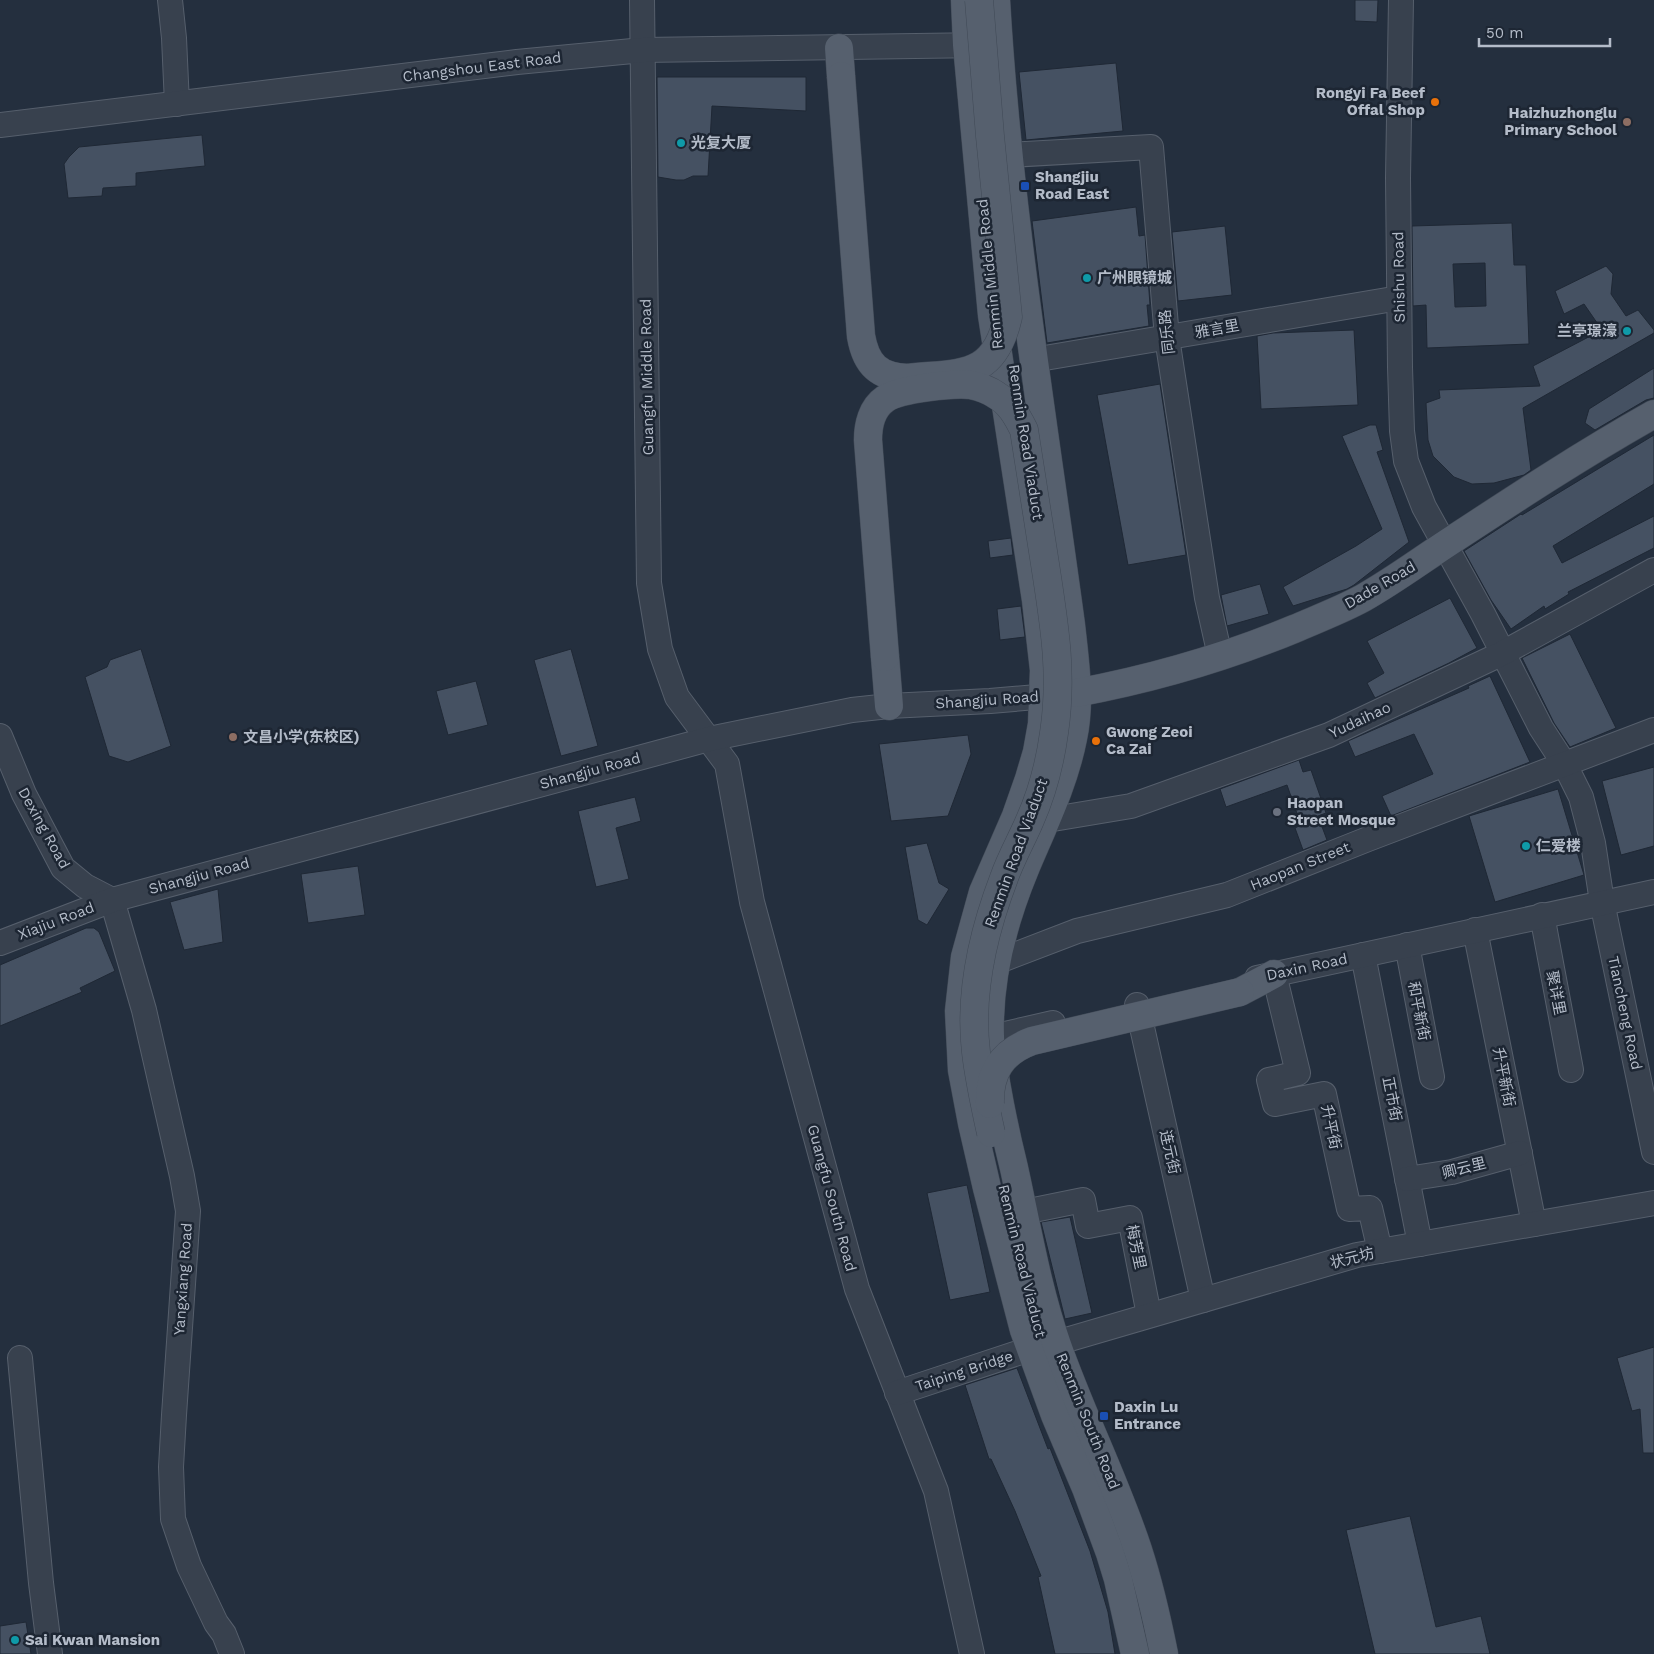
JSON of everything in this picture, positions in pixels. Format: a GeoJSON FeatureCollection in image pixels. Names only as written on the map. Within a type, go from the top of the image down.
{"type":"FeatureCollection","features":[{"type":"Feature","properties":{"kind":"main road","name":"Renmin Middle Road"},"geometry":{"type":"LineString","coordinates":[[965,0],[967,45],[992,315],[1037,608],[1044,670],[1043,696]]}},
{"type":"Feature","properties":{"kind":"main road","name":"Renmin Road Viaduct"},"geometry":{"type":"LineString","coordinates":[[979,0],[1008,317],[1056,639],[1059,686],[1054,735],[1041,792],[1004,878],[987,930],[980,964],[974,1016],[976,1050],[980,1081],[991,1133],[1020,1263],[1036,1324],[1123,1548],[1136,1591],[1150,1654]]}},
{"type":"Feature","properties":{"kind":"main road"},"geometry":{"type":"LineString","coordinates":[[996,0],[998,45],[1009,155],[1034,360],[1071,626],[1076,693]]}},
{"type":"Feature","properties":{"kind":"main road"},"geometry":{"type":"LineString","coordinates":[[839,48],[861,336],[866,356],[881,372],[898,378],[967,372],[985,363],[993,355],[1004,335],[1008,317]]}},
{"type":"Feature","properties":{"kind":"main road"},"geometry":{"type":"LineString","coordinates":[[889,706],[868,440],[870,422],[876,408],[884,400],[905,391],[964,385],[973,386],[984,389],[1001,398],[1017,416],[1024,430]]}},
{"type":"Feature","properties":{"kind":"main road","name":"Dade Road"},"geometry":{"type":"LineString","coordinates":[[1076,693],[1146,678],[1220,656],[1282,634],[1362,598],[1402,575],[1446,544],[1599,445],[1654,414]]}},
{"type":"Feature","properties":{"kind":"main road","name":"Renmin South Road"},"geometry":{"type":"LineString","coordinates":[[1076,693],[1076,717],[1073,739],[1061,780],[1047,820],[1016,890],[1001,937],[992,994],[990,1037],[999,1100],[1040,1283],[1056,1342],[1138,1550],[1164,1654]]}},
{"type":"Feature","properties":{"kind":"main road","name":"Renmin South Road"},"geometry":{"type":"LineString","coordinates":[[1043,696],[1042,724],[1037,752],[1029,779],[1016,816],[983,892],[967,949],[960,989],[960,1043],[966,1096],[982,1170],[1011,1284],[1030,1349],[1110,1553],[1118,1579],[1135,1654]]}},
{"type":"Feature","properties":{"kind":"main road"},"geometry":{"type":"LineString","coordinates":[[991,1133],[990,1100],[993,1076],[1007,1054],[1018,1046],[1041,1038],[1240,992],[1274,974]]}},
{"type":"Feature","properties":{"kind":"street"},"geometry":{"type":"LineString","coordinates":[[170,0],[177,104]]}},
{"type":"Feature","properties":{"kind":"street","name":"Guangfu Middle Road"},"geometry":{"type":"LineString","coordinates":[[642,0],[649,583],[660,649],[677,697],[709,739]]}},
{"type":"Feature","properties":{"kind":"street","name":"Shishu Road"},"geometry":{"type":"LineString","coordinates":[[1401,0],[1398,178],[1399,298],[1402,431],[1406,462],[1424,507],[1446,544],[1541,728],[1565,765]]}},
{"type":"Feature","properties":{"kind":"street","name":"Changshou East Road"},"geometry":{"type":"LineString","coordinates":[[0,126],[517,62],[643,50],[998,45]]}},
{"type":"Feature","properties":{"kind":"street","name":"同乐路"},"geometry":{"type":"LineString","coordinates":[[1009,155],[1151,147],[1167,338],[1207,598],[1220,656]]}},
{"type":"Feature","properties":{"kind":"street","name":"雅言里"},"geometry":{"type":"LineString","coordinates":[[1034,360],[1399,298]]}},
{"type":"Feature","properties":{"kind":"street","name":"Yudaihao"},"geometry":{"type":"LineString","coordinates":[[1047,820],[1132,806],[1329,736],[1503,653],[1654,570]]}},
{"type":"Feature","properties":{"kind":"street","name":"Shangjiu Road"},"geometry":{"type":"LineString","coordinates":[[112,900],[709,739],[852,710],[1076,693]]}},
{"type":"Feature","properties":{"kind":"street","name":"Haopan Street"},"geometry":{"type":"LineString","coordinates":[[996,962],[1077,931],[1227,895],[1654,730]]}},
{"type":"Feature","properties":{"kind":"street","name":"Dexing Road"},"geometry":{"type":"LineString","coordinates":[[0,736],[24,794],[63,868],[84,886],[112,900]]}},
{"type":"Feature","properties":{"kind":"street","name":"Guangfu South Road"},"geometry":{"type":"LineString","coordinates":[[709,739],[727,764],[752,902],[857,1289],[936,1491],[972,1654]]}},
{"type":"Feature","properties":{"kind":"street","name":"Tiancheng Road"},"geometry":{"type":"LineString","coordinates":[[1565,765],[1582,797],[1593,844],[1602,902],[1654,1152]]}},
{"type":"Feature","properties":{"kind":"street","name":"Daxin Road"},"geometry":{"type":"LineString","coordinates":[[960,1043],[1654,892]]}},
{"type":"Feature","properties":{"kind":"street","name":"Xiajiu Road"},"geometry":{"type":"LineString","coordinates":[[0,943],[112,900]]}},
{"type":"Feature","properties":{"kind":"street","name":"Yangxiang Road"},"geometry":{"type":"LineString","coordinates":[[112,900],[144,1010],[182,1176],[188,1211],[171,1467],[173,1519],[189,1566],[216,1623],[224,1634],[232,1654]]}},
{"type":"Feature","properties":{"kind":"street","name":"聚详里"},"geometry":{"type":"LineString","coordinates":[[1542,916],[1571,1070]]}},
{"type":"Feature","properties":{"kind":"street","name":"升平新街"},"geometry":{"type":"LineString","coordinates":[[1475,930],[1534,1224]]}},
{"type":"Feature","properties":{"kind":"street","name":"和平新街"},"geometry":{"type":"LineString","coordinates":[[1407,945],[1432,1077]]}},
{"type":"Feature","properties":{"kind":"street","name":"正市街"},"geometry":{"type":"LineString","coordinates":[[1363,955],[1420,1244]]}},
{"type":"Feature","properties":{"kind":"street","name":"升平街"},"geometry":{"type":"LineString","coordinates":[[1274,974],[1298,1073],[1270,1080],[1275,1104],[1324,1094],[1349,1209],[1370,1208],[1380,1251]]}},
{"type":"Feature","properties":{"kind":"street","name":"连元街"},"geometry":{"type":"LineString","coordinates":[[1136,1005],[1203,1300]]}},
{"type":"Feature","properties":{"kind":"street","name":"卿云里"},"geometry":{"type":"LineString","coordinates":[[1408,1179],[1452,1172],[1520,1153]]}},
{"type":"Feature","properties":{"kind":"street","name":"梅芳里"},"geometry":{"type":"LineString","coordinates":[[1024,1212],[1083,1200],[1088,1226],[1130,1218],[1149,1315]]}},
{"type":"Feature","properties":{"kind":"street","name":"状元坊"},"geometry":{"type":"LineString","coordinates":[[1056,1342],[1357,1255],[1654,1203]]}},
{"type":"Feature","properties":{"kind":"street","name":"Taiping Bridge"},"geometry":{"type":"LineString","coordinates":[[897,1393],[1030,1349]]}},
{"type":"Feature","properties":{"kind":"street"},"geometry":{"type":"LineString","coordinates":[[20,1358],[41,1583],[50,1654]]}},
{"type":"Feature","properties":{"kind":"building"},"geometry":{"type":"Polygon","coordinates":[[[1355,0],[1378,0],[1377,22],[1355,21],[1355,0]]]}},
{"type":"Feature","properties":{"kind":"building"},"geometry":{"type":"Polygon","coordinates":[[[1116,63],[1123,131],[1026,140],[1019,72],[1116,63]]]}},
{"type":"Feature","properties":{"kind":"building","name":"光复大厦"},"geometry":{"type":"Polygon","coordinates":[[[657,77],[806,77],[806,111],[712,106],[708,176],[693,176],[684,180],[658,177],[657,77]]]}},
{"type":"Feature","properties":{"kind":"building"},"geometry":{"type":"Polygon","coordinates":[[[202,135],[205,166],[136,173],[136,186],[103,188],[102,196],[68,198],[64,164],[79,147],[202,135]]]}},
{"type":"Feature","properties":{"kind":"building","name":"广州眼镜城"},"geometry":{"type":"Polygon","coordinates":[[[1136,207],[1139,236],[1145,235],[1150,305],[1147,305],[1149,326],[1047,343],[1032,221],[1136,207]]]}},
{"type":"Feature","properties":{"kind":"building"},"geometry":{"type":"Polygon","coordinates":[[[1512,223],[1514,265],[1526,265],[1529,344],[1427,348],[1426,305],[1413,306],[1412,226],[1512,223]],[[1485,263],[1453,264],[1455,307],[1486,306],[1485,263]]]}},
{"type":"Feature","properties":{"kind":"building"},"geometry":{"type":"Polygon","coordinates":[[[1225,226],[1232,295],[1178,301],[1172,232],[1225,226]]]}},
{"type":"Feature","properties":{"kind":"building"},"geometry":{"type":"Polygon","coordinates":[[[1606,266],[1613,274],[1611,294],[1626,316],[1638,310],[1654,330],[1654,333],[1523,408],[1531,470],[1524,475],[1494,483],[1472,484],[1454,477],[1433,456],[1428,440],[1426,403],[1440,398],[1439,390],[1540,386],[1533,366],[1602,330],[1584,304],[1564,314],[1555,291],[1606,266]]]}},
{"type":"Feature","properties":{"kind":"building"},"geometry":{"type":"Polygon","coordinates":[[[1354,330],[1358,405],[1261,409],[1257,336],[1273,333],[1354,330]]]}},
{"type":"Feature","properties":{"kind":"building"},"geometry":{"type":"Polygon","coordinates":[[[1654,368],[1654,398],[1646,400],[1595,430],[1585,423],[1589,409],[1654,368]]]}},
{"type":"Feature","properties":{"kind":"building"},"geometry":{"type":"Polygon","coordinates":[[[1160,384],[1186,555],[1128,565],[1097,395],[1160,384]]]}},
{"type":"Feature","properties":{"kind":"building"},"geometry":{"type":"Polygon","coordinates":[[[1370,425],[1376,425],[1383,450],[1377,452],[1409,542],[1347,589],[1293,606],[1283,587],[1356,546],[1382,529],[1342,436],[1370,425]]]}},
{"type":"Feature","properties":{"kind":"building"},"geometry":{"type":"Polygon","coordinates":[[[1654,435],[1654,484],[1553,546],[1562,563],[1654,516],[1654,548],[1568,592],[1569,594],[1545,609],[1544,606],[1511,629],[1491,600],[1464,551],[1521,514],[1654,435]]]}},
{"type":"Feature","properties":{"kind":"building"},"geometry":{"type":"Polygon","coordinates":[[[1011,538],[1013,555],[990,558],[988,541],[1011,538]]]}},
{"type":"Feature","properties":{"kind":"building"},"geometry":{"type":"Polygon","coordinates":[[[1260,584],[1269,614],[1227,626],[1221,595],[1260,584]]]}},
{"type":"Feature","properties":{"kind":"building"},"geometry":{"type":"Polygon","coordinates":[[[1450,598],[1477,648],[1375,698],[1367,683],[1384,673],[1367,641],[1450,598]]]}},
{"type":"Feature","properties":{"kind":"building"},"geometry":{"type":"Polygon","coordinates":[[[1021,606],[1025,637],[1000,640],[997,609],[1021,606]]]}},
{"type":"Feature","properties":{"kind":"building"},"geometry":{"type":"Polygon","coordinates":[[[1570,634],[1616,728],[1570,747],[1554,723],[1522,658],[1570,634]]]}},
{"type":"Feature","properties":{"kind":"building"},"geometry":{"type":"Polygon","coordinates":[[[141,649],[171,746],[128,762],[109,756],[85,677],[107,667],[110,660],[141,649]]]}},
{"type":"Feature","properties":{"kind":"building"},"geometry":{"type":"Polygon","coordinates":[[[571,649],[598,746],[561,756],[534,660],[571,649]]]}},
{"type":"Feature","properties":{"kind":"building"},"geometry":{"type":"Polygon","coordinates":[[[1490,676],[1530,762],[1391,816],[1382,796],[1433,774],[1414,734],[1355,757],[1348,741],[1469,688],[1468,686],[1490,676]]]}},
{"type":"Feature","properties":{"kind":"building"},"geometry":{"type":"Polygon","coordinates":[[[476,681],[488,725],[448,735],[436,691],[476,681]]]}},
{"type":"Feature","properties":{"kind":"building"},"geometry":{"type":"Polygon","coordinates":[[[968,735],[971,754],[948,816],[891,821],[879,744],[968,735]]]}},
{"type":"Feature","properties":{"kind":"building"},"geometry":{"type":"Polygon","coordinates":[[[1299,760],[1303,772],[1311,770],[1326,813],[1318,816],[1327,840],[1303,850],[1295,828],[1301,825],[1287,785],[1226,807],[1220,789],[1299,760]]]}},
{"type":"Feature","properties":{"kind":"building"},"geometry":{"type":"Polygon","coordinates":[[[1654,767],[1654,846],[1621,855],[1602,781],[1654,767]]]}},
{"type":"Feature","properties":{"kind":"building","name":"仁爱楼"},"geometry":{"type":"Polygon","coordinates":[[[1558,789],[1584,875],[1495,902],[1469,816],[1558,789]]]}},
{"type":"Feature","properties":{"kind":"building"},"geometry":{"type":"Polygon","coordinates":[[[635,797],[641,821],[616,828],[629,879],[596,887],[578,811],[635,797]]]}},
{"type":"Feature","properties":{"kind":"building"},"geometry":{"type":"Polygon","coordinates":[[[927,843],[939,883],[949,889],[927,925],[918,920],[905,847],[927,843]]]}},
{"type":"Feature","properties":{"kind":"building"},"geometry":{"type":"Polygon","coordinates":[[[358,866],[365,915],[308,923],[301,874],[358,866]]]}},
{"type":"Feature","properties":{"kind":"building"},"geometry":{"type":"Polygon","coordinates":[[[218,889],[223,942],[184,950],[170,902],[218,889]]]}},
{"type":"Feature","properties":{"kind":"building"},"geometry":{"type":"Polygon","coordinates":[[[86,928],[94,928],[99,932],[115,971],[80,988],[82,992],[0,1026],[0,965],[86,928]]]}},
{"type":"Feature","properties":{"kind":"building"},"geometry":{"type":"Polygon","coordinates":[[[967,1185],[990,1292],[950,1300],[927,1193],[967,1185]]]}},
{"type":"Feature","properties":{"kind":"building"},"geometry":{"type":"Polygon","coordinates":[[[1070,1217],[1092,1313],[1065,1319],[1041,1222],[1070,1217]]]}},
{"type":"Feature","properties":{"kind":"building"},"geometry":{"type":"Polygon","coordinates":[[[1654,1347],[1654,1453],[1643,1453],[1640,1409],[1632,1411],[1617,1358],[1654,1347]]]}},
{"type":"Feature","properties":{"kind":"building"},"geometry":{"type":"Polygon","coordinates":[[[1017,1368],[1090,1551],[1108,1612],[1115,1654],[1055,1654],[1038,1577],[1041,1576],[1015,1511],[991,1459],[989,1459],[965,1385],[1017,1368]]]}},
{"type":"Feature","properties":{"kind":"building"},"geometry":{"type":"Polygon","coordinates":[[[1410,1516],[1436,1627],[1481,1616],[1490,1654],[1375,1654],[1346,1530],[1410,1516]]]}},
{"type":"Feature","properties":{"kind":"building","name":"Sai Kwan Mansion"},"geometry":{"type":"Polygon","coordinates":[[[26,1622],[31,1654],[0,1654],[0,1626],[26,1622]]]}},
{"type":"Feature","properties":{"kind":"place","name":"Rongyi Fa Beef Offal Shop"},"geometry":{"type":"Point","coordinates":[1435,102]}},
{"type":"Feature","properties":{"kind":"place","name":"Haizhuzhonglu Primary School"},"geometry":{"type":"Point","coordinates":[1627,122]}},
{"type":"Feature","properties":{"kind":"place","name":"光复大厦"},"geometry":{"type":"Point","coordinates":[681,143]}},
{"type":"Feature","properties":{"kind":"place","name":"Shangjiu Road East"},"geometry":{"type":"Point","coordinates":[1025,186]}},
{"type":"Feature","properties":{"kind":"place","name":"广州眼镜城"},"geometry":{"type":"Point","coordinates":[1087,278]}},
{"type":"Feature","properties":{"kind":"place","name":"兰亭璟濠"},"geometry":{"type":"Point","coordinates":[1627,331]}},
{"type":"Feature","properties":{"kind":"place","name":"文昌小学(东校区)"},"geometry":{"type":"Point","coordinates":[233,737]}},
{"type":"Feature","properties":{"kind":"place","name":"Gwong Zeoi Ca Zai"},"geometry":{"type":"Point","coordinates":[1096,741]}},
{"type":"Feature","properties":{"kind":"place","name":"Haopan Street Mosque"},"geometry":{"type":"Point","coordinates":[1277,812]}},
{"type":"Feature","properties":{"kind":"place","name":"仁爱楼"},"geometry":{"type":"Point","coordinates":[1526,846]}},
{"type":"Feature","properties":{"kind":"place","name":"Daxin Lu Entrance"},"geometry":{"type":"Point","coordinates":[1104,1416]}},
{"type":"Feature","properties":{"kind":"place","name":"Sai Kwan Mansion"},"geometry":{"type":"Point","coordinates":[15,1640]}}]}
